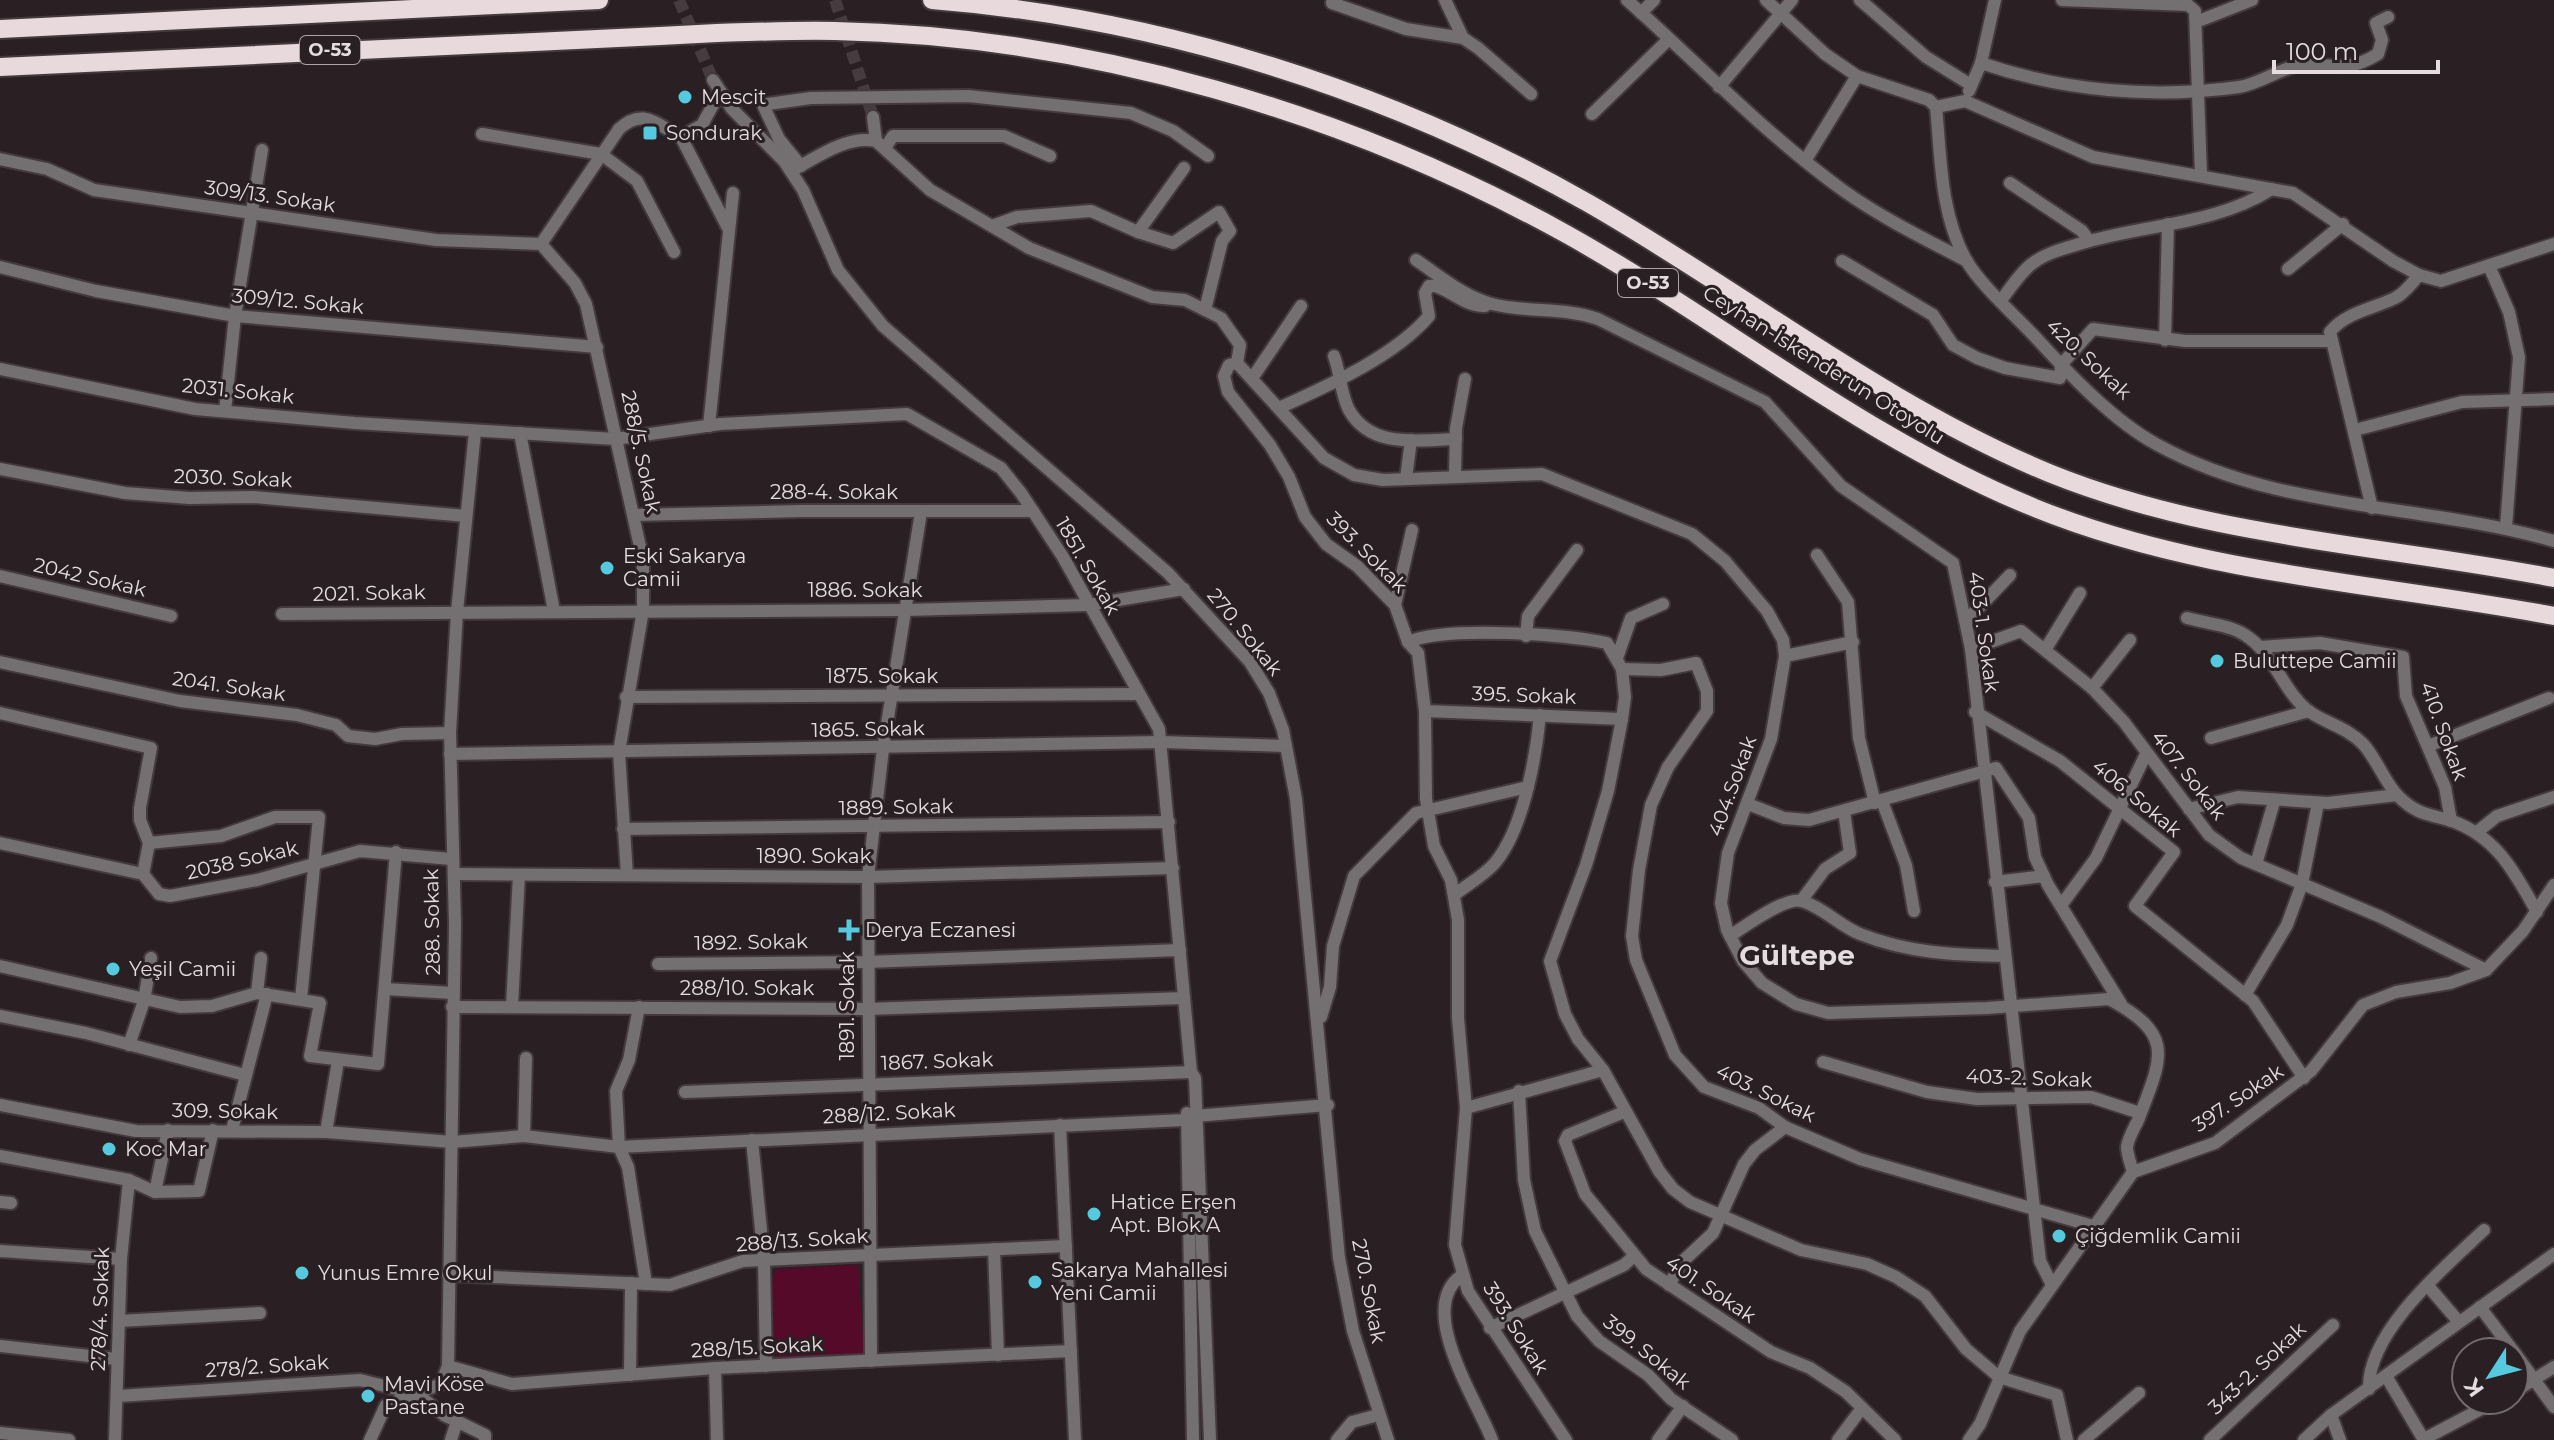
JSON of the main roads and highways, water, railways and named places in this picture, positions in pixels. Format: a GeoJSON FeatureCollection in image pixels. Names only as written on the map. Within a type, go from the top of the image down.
{"type":"FeatureCollection","features":[{"type":"Feature","properties":{"kind":"highway","name":"O-53"},"geometry":{"type":"LineString","coordinates":[[0,29],[599,0]]}},
{"type":"Feature","properties":{"kind":"highway","name":"Ceyhan-İskenderun Otoyolu"},"geometry":{"type":"LineString","coordinates":[[932,0],[983,4],[1190,41],[1340,90],[1454,135],[1585,201],[1935,418],[2062,477],[2135,503],[2216,523],[2554,578]]}},
{"type":"Feature","properties":{"kind":"highway","name":"Ceyhan-İskenderun Otoyolu"},"geometry":{"type":"LineString","coordinates":[[0,67],[837,30],[979,42],[1181,78],[1328,125],[1439,170],[1567,235],[1682,303],[1917,452],[2034,507],[2124,540],[2208,560],[2554,616]]}},
{"type":"Feature","properties":{"kind":"tunnel"},"geometry":{"type":"LineString","coordinates":[[679,0],[713,80]]}},
{"type":"Feature","properties":{"kind":"tunnel"},"geometry":{"type":"LineString","coordinates":[[835,0],[873,117]]}},
{"type":"Feature","properties":{"kind":"place","name":"Mescit"},"geometry":{"type":"Point","coordinates":[685,97]}},
{"type":"Feature","properties":{"kind":"place","name":"Sondurak"},"geometry":{"type":"Point","coordinates":[650,133]}},
{"type":"Feature","properties":{"kind":"place","name":"Eski Sakarya Camii"},"geometry":{"type":"Point","coordinates":[607,568]}},
{"type":"Feature","properties":{"kind":"place","name":"Buluttepe Camii"},"geometry":{"type":"Point","coordinates":[2217,661]}},
{"type":"Feature","properties":{"kind":"place","name":"Derya Eczanesi"},"geometry":{"type":"Point","coordinates":[849,930]}},
{"type":"Feature","properties":{"kind":"place","name":"Yeşil Camii"},"geometry":{"type":"Point","coordinates":[113,969]}},
{"type":"Feature","properties":{"kind":"place","name":"Koc Mar"},"geometry":{"type":"Point","coordinates":[109,1149]}},
{"type":"Feature","properties":{"kind":"place","name":"Hatice Erşen Apt. Blok A"},"geometry":{"type":"Point","coordinates":[1094,1214]}},
{"type":"Feature","properties":{"kind":"place","name":"Çiğdemlik Camii"},"geometry":{"type":"Point","coordinates":[2059,1236]}},
{"type":"Feature","properties":{"kind":"place","name":"Yunus Emre Okul"},"geometry":{"type":"Point","coordinates":[302,1273]}},
{"type":"Feature","properties":{"kind":"place","name":"Sakarya Mahallesi Yeni Camii"},"geometry":{"type":"Point","coordinates":[1035,1282]}},
{"type":"Feature","properties":{"kind":"place","name":"Mavi Köse Pastane"},"geometry":{"type":"Point","coordinates":[368,1396]}},
{"type":"Feature","properties":{"kind":"district","name":"Gültepe"},"geometry":{"type":"Point","coordinates":[1797,955]}}]}
